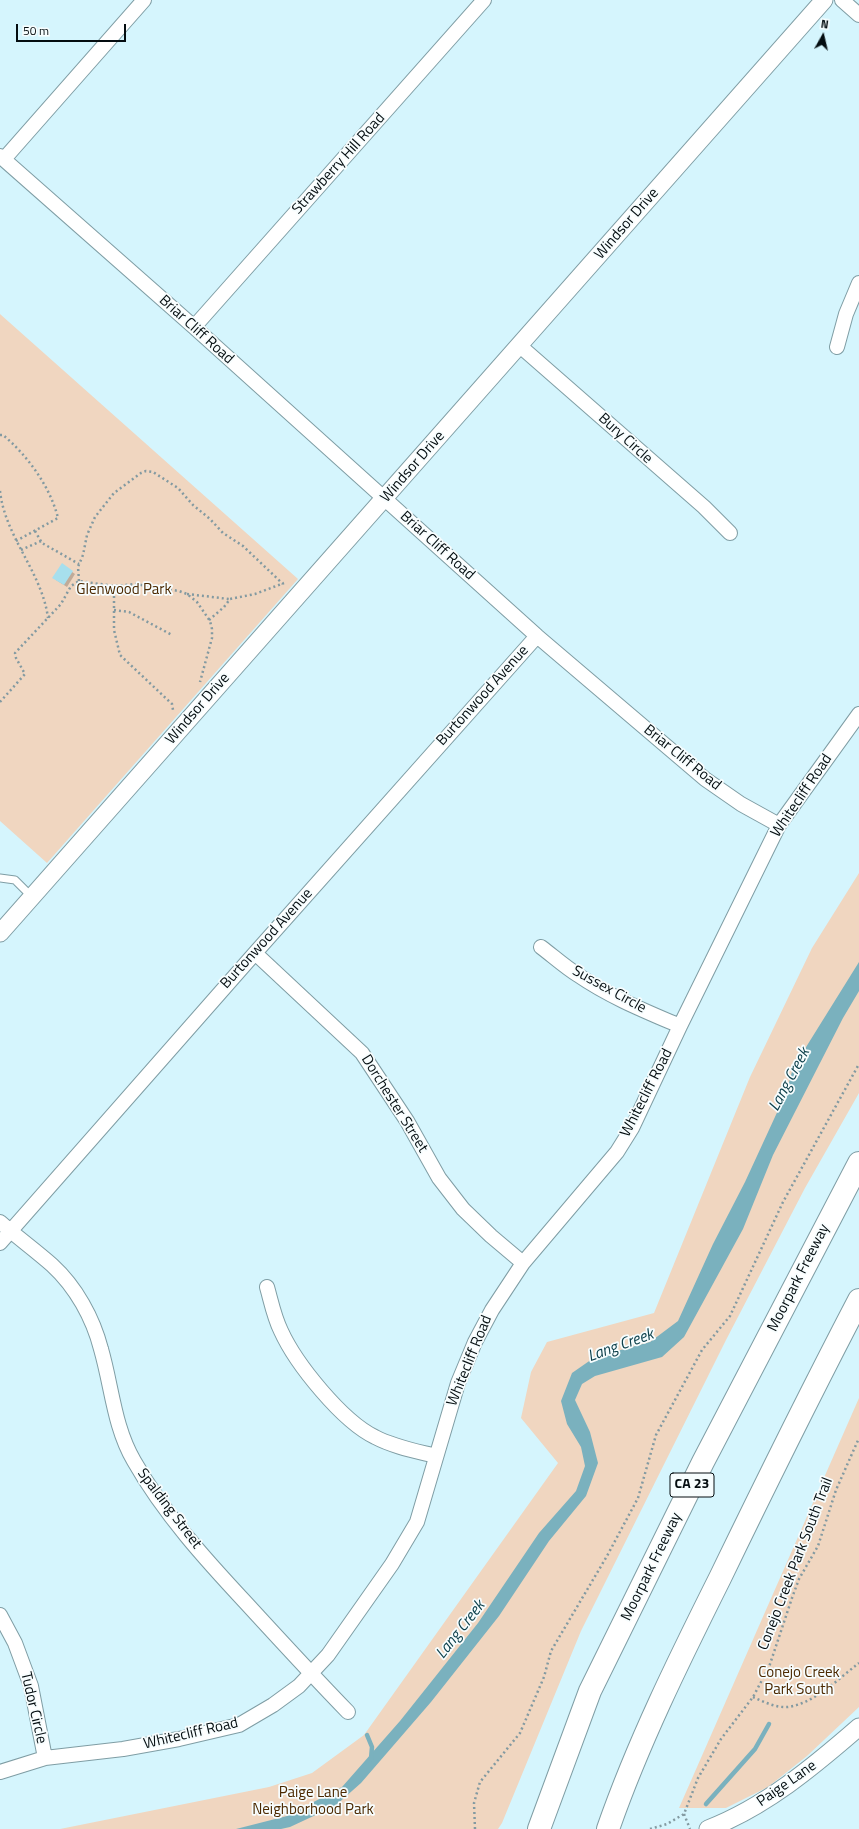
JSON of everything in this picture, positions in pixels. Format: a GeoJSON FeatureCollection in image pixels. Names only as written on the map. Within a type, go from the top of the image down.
{"type":"FeatureCollection","features":[{"type":"Feature","properties":{"kind":"highway","name":"Moorpark Freeway"},"geometry":{"type":"LineString","coordinates":[[541,1822],[590,1691],[703,1462],[859,1163]]}},
{"type":"Feature","properties":{"kind":"highway"},"geometry":{"type":"LineString","coordinates":[[611,1820],[674,1672],[808,1397],[859,1300]]}},
{"type":"Feature","properties":{"kind":"street"},"geometry":{"type":"LineString","coordinates":[[2,158],[144,0]]}},
{"type":"Feature","properties":{"kind":"street","name":"Strawberry Hill Road"},"geometry":{"type":"LineString","coordinates":[[194,327],[484,0]]}},
{"type":"Feature","properties":{"kind":"street","name":"Windsor Drive"},"geometry":{"type":"LineString","coordinates":[[0,933],[385,499],[824,0]]}},
{"type":"Feature","properties":{"kind":"street"},"geometry":{"type":"LineString","coordinates":[[842,0],[859,15]]}},
{"type":"Feature","properties":{"kind":"street","name":"Briar Cliff Road"},"geometry":{"type":"LineString","coordinates":[[2,158],[194,327],[537,636],[705,779],[741,804],[779,825]]}},
{"type":"Feature","properties":{"kind":"street"},"geometry":{"type":"LineString","coordinates":[[837,347],[846,314],[859,283]]}},
{"type":"Feature","properties":{"kind":"street","name":"Bury Circle"},"geometry":{"type":"LineString","coordinates":[[520,346],[704,507],[730,533]]}},
{"type":"Feature","properties":{"kind":"street","name":"Burtonwood Avenue"},"geometry":{"type":"LineString","coordinates":[[0,1243],[537,636]]}},
{"type":"Feature","properties":{"kind":"street","name":"Whitecliff Road"},"geometry":{"type":"LineString","coordinates":[[0,1772],[45,1758],[122,1749],[172,1740],[239,1725],[273,1705],[299,1686],[328,1655],[405,1544],[417,1522],[458,1383],[475,1342],[492,1310],[523,1263],[617,1152],[632,1128],[680,1026],[779,825],[859,714]]}},
{"type":"Feature","properties":{"kind":"street","name":"Sussex Circle"},"geometry":{"type":"LineString","coordinates":[[541,947],[577,975],[597,987],[630,1004],[680,1026]]}},
{"type":"Feature","properties":{"kind":"street","name":"Dorchester Street"},"geometry":{"type":"LineString","coordinates":[[255,953],[362,1053],[407,1121],[439,1178],[463,1209],[491,1236],[523,1263]]}},
{"type":"Feature","properties":{"kind":"street","name":"Spalding Street"},"geometry":{"type":"LineString","coordinates":[[0,1222],[53,1266],[77,1295],[88,1314],[101,1349],[117,1419],[125,1441],[134,1460],[155,1494],[220,1574],[311,1674],[348,1712]]}},
{"type":"Feature","properties":{"kind":"street"},"geometry":{"type":"LineString","coordinates":[[268,1287],[280,1330],[287,1344],[315,1383],[348,1418],[375,1438],[436,1456]]}},
{"type":"Feature","properties":{"kind":"street","name":"Tudor Circle"},"geometry":{"type":"LineString","coordinates":[[0,1615],[15,1643],[31,1686],[45,1758]]}},
{"type":"Feature","properties":{"kind":"street","name":"Paige Lane"},"geometry":{"type":"LineString","coordinates":[[708,1829],[747,1811],[780,1791],[822,1759],[859,1727]]}},
{"type":"Feature","properties":{"kind":"lane"},"geometry":{"type":"LineString","coordinates":[[0,878],[15,880],[32,897]]}},
{"type":"Feature","properties":{"kind":"path"},"geometry":{"type":"LineString","coordinates":[[0,435],[3,435],[17,446],[29,461],[42,483],[58,518],[16,541]]}},
{"type":"Feature","properties":{"kind":"path"},"geometry":{"type":"LineString","coordinates":[[79,581],[79,564],[83,556],[87,535],[103,505],[114,493],[141,473],[153,472],[178,488],[193,505],[210,519],[223,533],[243,546],[283,584]]}},
{"type":"Feature","properties":{"kind":"path"},"geometry":{"type":"LineString","coordinates":[[0,491],[2,506],[16,541],[42,592],[48,618]]}},
{"type":"Feature","properties":{"kind":"path"},"geometry":{"type":"LineString","coordinates":[[35,531],[41,541],[79,564]]}},
{"type":"Feature","properties":{"kind":"path"},"geometry":{"type":"LineString","coordinates":[[21,550],[41,541]]}},
{"type":"Feature","properties":{"kind":"path"},"geometry":{"type":"LineString","coordinates":[[0,702],[25,674],[16,658],[15,653],[61,604],[71,586],[79,581],[114,586],[135,584],[179,591],[187,594],[230,600],[255,594],[288,583]]}},
{"type":"Feature","properties":{"kind":"path"},"geometry":{"type":"LineString","coordinates":[[114,586],[114,630],[120,655],[172,704],[173,710]]}},
{"type":"Feature","properties":{"kind":"path"},"geometry":{"type":"LineString","coordinates":[[187,594],[204,610],[210,620],[212,638],[198,686]]}},
{"type":"Feature","properties":{"kind":"path"},"geometry":{"type":"LineString","coordinates":[[210,620],[230,600]]}},
{"type":"Feature","properties":{"kind":"path"},"geometry":{"type":"LineString","coordinates":[[114,610],[129,612],[172,635]]}},
{"type":"Feature","properties":{"kind":"path"},"geometry":{"type":"LineString","coordinates":[[476,1829],[474,1803],[480,1782],[520,1733],[544,1677],[551,1651],[607,1556],[638,1498],[656,1435],[702,1350],[730,1316],[783,1202],[859,1064]]}},
{"type":"Feature","properties":{"kind":"path","name":"Conejo Creek Park South Trail"},"geometry":{"type":"LineString","coordinates":[[684,1814],[702,1771],[721,1739],[753,1697],[769,1667],[799,1579],[818,1546],[836,1490],[859,1438]]}},
{"type":"Feature","properties":{"kind":"path"},"geometry":{"type":"LineString","coordinates":[[753,1697],[773,1706],[787,1707],[804,1702],[817,1695],[859,1663]]}},
{"type":"Feature","properties":{"kind":"path"},"geometry":{"type":"LineString","coordinates":[[650,1829],[667,1824],[684,1814],[690,1829]]}},
{"type":"Feature","properties":{"kind":"green space","name":"Glenwood Park"},"geometry":{"type":"Polygon","coordinates":[[[0,314],[298,579],[47,863],[0,821],[0,314]]]}},
{"type":"Feature","properties":{"kind":"green space","name":"Paige Lane Neighborhood Park"},"geometry":{"type":"Polygon","coordinates":[[[859,873],[859,1093],[805,1188],[726,1340],[581,1631],[502,1823],[498,1829],[60,1829],[269,1787],[312,1773],[364,1735],[558,1463],[521,1418],[531,1372],[547,1342],[654,1313],[750,1077],[812,948],[859,873]]]}},
{"type":"Feature","properties":{"kind":"green space","name":"Conejo Creek Park South"},"geometry":{"type":"Polygon","coordinates":[[[859,1398],[859,1707],[807,1756],[768,1787],[726,1808],[679,1808],[859,1398]]]}},
{"type":"Feature","properties":{"kind":"water","name":"Lang Creek"},"geometry":{"type":"Polygon","coordinates":[[[859,962],[859,991],[843,1018],[773,1155],[743,1229],[684,1337],[662,1357],[595,1376],[582,1384],[575,1400],[590,1432],[598,1463],[586,1496],[549,1541],[499,1616],[431,1702],[361,1783],[335,1806],[290,1827],[281,1829],[236,1829],[287,1816],[342,1787],[400,1721],[478,1623],[539,1533],[576,1491],[585,1466],[581,1447],[567,1424],[561,1401],[572,1373],[595,1357],[650,1342],[678,1321],[713,1244],[745,1182],[786,1093],[793,1068],[859,962]]]}},
{"type":"Feature","properties":{"kind":"building"},"geometry":{"type":"Polygon","coordinates":[[[62,563],[73,571],[64,585],[52,578],[62,563]]]}},
{"type":"Feature","properties":{"kind":"waterway"},"geometry":{"type":"LineString","coordinates":[[706,1804],[755,1749],[769,1724]]}},
{"type":"Feature","properties":{"kind":"waterway"},"geometry":{"type":"LineString","coordinates":[[367,1735],[372,1747],[371,1759]]}}]}
